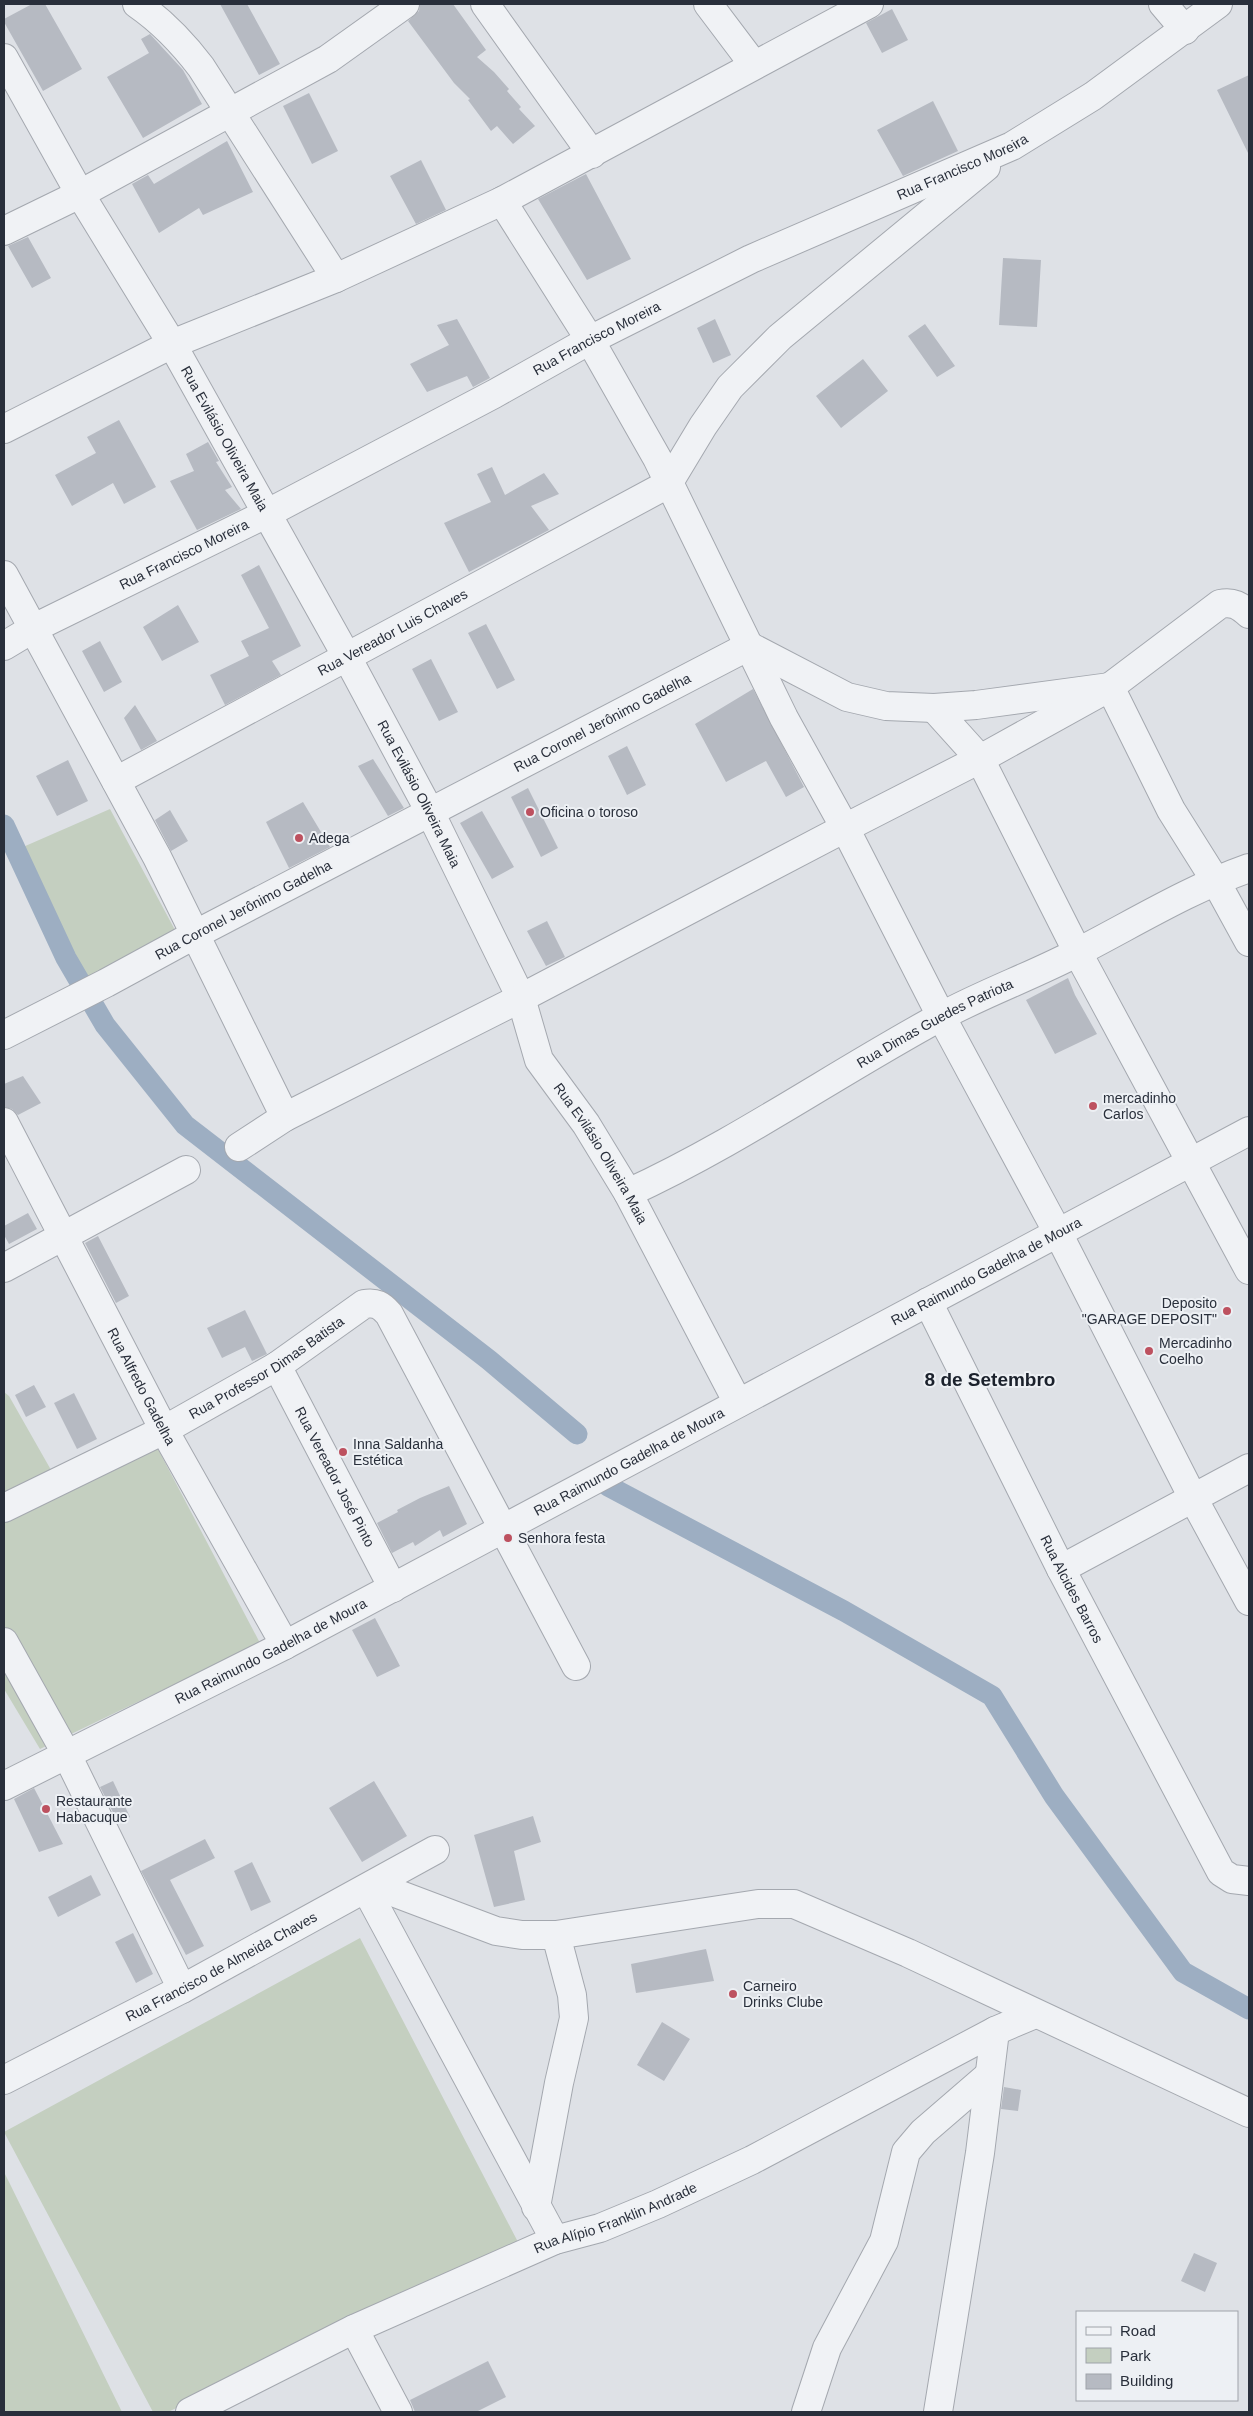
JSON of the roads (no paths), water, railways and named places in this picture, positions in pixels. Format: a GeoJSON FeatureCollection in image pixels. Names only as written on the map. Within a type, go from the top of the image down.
{"type":"FeatureCollection","features":[{"type":"Feature","properties":{"kind":"street"},"geometry":{"type":"LineString","coordinates":[[137,4],[158,18],[180,40],[201,67],[336,278]]}},
{"type":"Feature","properties":{"kind":"street"},"geometry":{"type":"LineString","coordinates":[[4,231],[80,194],[328,59],[404,4]]}},
{"type":"Feature","properties":{"kind":"street"},"geometry":{"type":"LineString","coordinates":[[485,4],[592,154]]}},
{"type":"Feature","properties":{"kind":"street"},"geometry":{"type":"LineString","coordinates":[[708,4],[754,65]]}},
{"type":"Feature","properties":{"kind":"street"},"geometry":{"type":"LineString","coordinates":[[4,429],[172,344],[336,278],[502,201],[870,4]]}},
{"type":"Feature","properties":{"kind":"street"},"geometry":{"type":"LineString","coordinates":[[1163,4],[1185,30]]}},
{"type":"Feature","properties":{"kind":"street","name":"Rua Francisco Moreira"},"geometry":{"type":"LineString","coordinates":[[4,646],[34,628],[268,513],[494,394],[590,340],[751,259],[1012,146],[1093,96],[1218,4]]}},
{"type":"Feature","properties":{"kind":"street","name":"Rua Evilásio Oliveira Maia"},"geometry":{"type":"LineString","coordinates":[[4,58],[80,194],[172,344],[347,657],[430,812],[521,998],[540,1060],[586,1124],[628,1193],[738,1403]]}},
{"type":"Feature","properties":{"kind":"street"},"geometry":{"type":"LineString","coordinates":[[668,484],[702,426],[730,387],[780,337],[1012,146]]}},
{"type":"Feature","properties":{"kind":"street"},"geometry":{"type":"LineString","coordinates":[[502,201],[590,340],[657,458],[668,484],[750,646],[784,718],[845,828],[941,1016],[1058,1233],[1193,1498],[1249,1600]]}},
{"type":"Feature","properties":{"kind":"street","name":"Rua Vereador Luis Chaves"},"geometry":{"type":"LineString","coordinates":[[116,781],[668,484]]}},
{"type":"Feature","properties":{"kind":"street"},"geometry":{"type":"LineString","coordinates":[[4,575],[157,857],[284,1117]]}},
{"type":"Feature","properties":{"kind":"street"},"geometry":{"type":"LineString","coordinates":[[239,1148],[284,1117],[521,998],[980,759],[1110,687],[1220,604],[1228,602],[1238,604],[1249,614]]}},
{"type":"Feature","properties":{"kind":"street"},"geometry":{"type":"LineString","coordinates":[[750,646],[847,697],[886,706],[934,708],[976,705],[1110,687]]}},
{"type":"Feature","properties":{"kind":"street","name":"Rua Coronel Jerônimo Gadelha"},"geometry":{"type":"LineString","coordinates":[[4,1035],[750,646]]}},
{"type":"Feature","properties":{"kind":"street"},"geometry":{"type":"LineString","coordinates":[[1110,687],[1170,810],[1215,880],[1249,942]]}},
{"type":"Feature","properties":{"kind":"street"},"geometry":{"type":"LineString","coordinates":[[934,708],[980,759],[1078,953],[1249,1270]]}},
{"type":"Feature","properties":{"kind":"street","name":"Rua Dimas Guedes Patriota"},"geometry":{"type":"LineString","coordinates":[[628,1193],[701,1157],[749,1127],[941,1016],[1078,953],[1215,880],[1249,868]]}},
{"type":"Feature","properties":{"kind":"street","name":"Rua Alfredo Gadelha"},"geometry":{"type":"LineString","coordinates":[[4,1122],[164,1430],[285,1645]]}},
{"type":"Feature","properties":{"kind":"street","name":"Rua Raimundo Gadelha de Moura"},"geometry":{"type":"LineString","coordinates":[[4,1786],[285,1645],[1249,1131]]}},
{"type":"Feature","properties":{"kind":"street"},"geometry":{"type":"LineString","coordinates":[[4,1268],[186,1170]]}},
{"type":"Feature","properties":{"kind":"street","name":"Rua Alcides Barros"},"geometry":{"type":"LineString","coordinates":[[928,1302],[1061,1569],[1221,1872],[1232,1879],[1249,1881]]}},
{"type":"Feature","properties":{"kind":"street","name":"Rua Professor Dimas Batista"},"geometry":{"type":"LineString","coordinates":[[4,1508],[164,1430],[277,1366],[364,1304],[378,1304],[390,1314],[504,1527]]}},
{"type":"Feature","properties":{"kind":"street","name":"Rua Vereador José Pinto"},"geometry":{"type":"LineString","coordinates":[[277,1366],[393,1588]]}},
{"type":"Feature","properties":{"kind":"street"},"geometry":{"type":"LineString","coordinates":[[1061,1569],[1249,1468]]}},
{"type":"Feature","properties":{"kind":"street"},"geometry":{"type":"LineString","coordinates":[[504,1527],[576,1666]]}},
{"type":"Feature","properties":{"kind":"street"},"geometry":{"type":"LineString","coordinates":[[4,1642],[66,1754],[182,1989]]}},
{"type":"Feature","properties":{"kind":"street","name":"Rua Francisco de Almeida Chaves"},"geometry":{"type":"LineString","coordinates":[[4,2080],[182,1989],[370,1888],[435,1850]]}},
{"type":"Feature","properties":{"kind":"street"},"geometry":{"type":"LineString","coordinates":[[370,1888],[496,1931],[522,1935],[556,1936],[758,1904],[794,1904],[908,1953],[1034,2014],[1249,2113]]}},
{"type":"Feature","properties":{"kind":"street"},"geometry":{"type":"LineString","coordinates":[[370,1888],[555,2240]]}},
{"type":"Feature","properties":{"kind":"street"},"geometry":{"type":"LineString","coordinates":[[536,2207],[559,2083],[574,2018],[572,1995],[556,1936]]}},
{"type":"Feature","properties":{"kind":"street","name":"Rua Alípio Franklin Andrade"},"geometry":{"type":"LineString","coordinates":[[190,2412],[354,2329],[555,2240],[600,2228],[667,2200],[752,2160],[994,2031],[1034,2014]]}},
{"type":"Feature","properties":{"kind":"street"},"geometry":{"type":"LineString","coordinates":[[938,2412],[980,2153],[994,2031]]}},
{"type":"Feature","properties":{"kind":"street"},"geometry":{"type":"LineString","coordinates":[[806,2412],[827,2348],[884,2241],[906,2152],[923,2132],[989,2075]]}},
{"type":"Feature","properties":{"kind":"street"},"geometry":{"type":"LineString","coordinates":[[354,2329],[398,2412]]}},
{"type":"Feature","properties":{"kind":"waterway"},"geometry":{"type":"LineString","coordinates":[[4,825],[66,958],[105,1025],[185,1125],[489,1360],[577,1434]]}},
{"type":"Feature","properties":{"kind":"waterway"},"geometry":{"type":"LineString","coordinates":[[608,1486],[844,1611],[992,1696],[1054,1796],[1183,1972],[1249,2009]]}},
{"type":"Feature","properties":{"kind":"place","name":"Oficina o toroso"},"geometry":{"type":"Point","coordinates":[530,812]}},
{"type":"Feature","properties":{"kind":"place","name":"Adega"},"geometry":{"type":"Point","coordinates":[299,838]}},
{"type":"Feature","properties":{"kind":"place","name":"mercadinho Carlos"},"geometry":{"type":"Point","coordinates":[1093,1106]}},
{"type":"Feature","properties":{"kind":"place","name":"Deposito \"GARAGE DEPOSIT\""},"geometry":{"type":"Point","coordinates":[1227,1311]}},
{"type":"Feature","properties":{"kind":"place","name":"Mercadinho Coelho"},"geometry":{"type":"Point","coordinates":[1149,1351]}},
{"type":"Feature","properties":{"kind":"place","name":"Inna Saldanha Estética"},"geometry":{"type":"Point","coordinates":[343,1452]}},
{"type":"Feature","properties":{"kind":"place","name":"Senhora festa"},"geometry":{"type":"Point","coordinates":[508,1538]}},
{"type":"Feature","properties":{"kind":"place","name":"Restaurante Habacuque"},"geometry":{"type":"Point","coordinates":[46,1809]}},
{"type":"Feature","properties":{"kind":"place","name":"Carneiro Drinks Clube"},"geometry":{"type":"Point","coordinates":[733,1994]}},
{"type":"Feature","properties":{"kind":"district","name":"8 de Setembro"},"geometry":{"type":"Point","coordinates":[990,1379]}}]}
